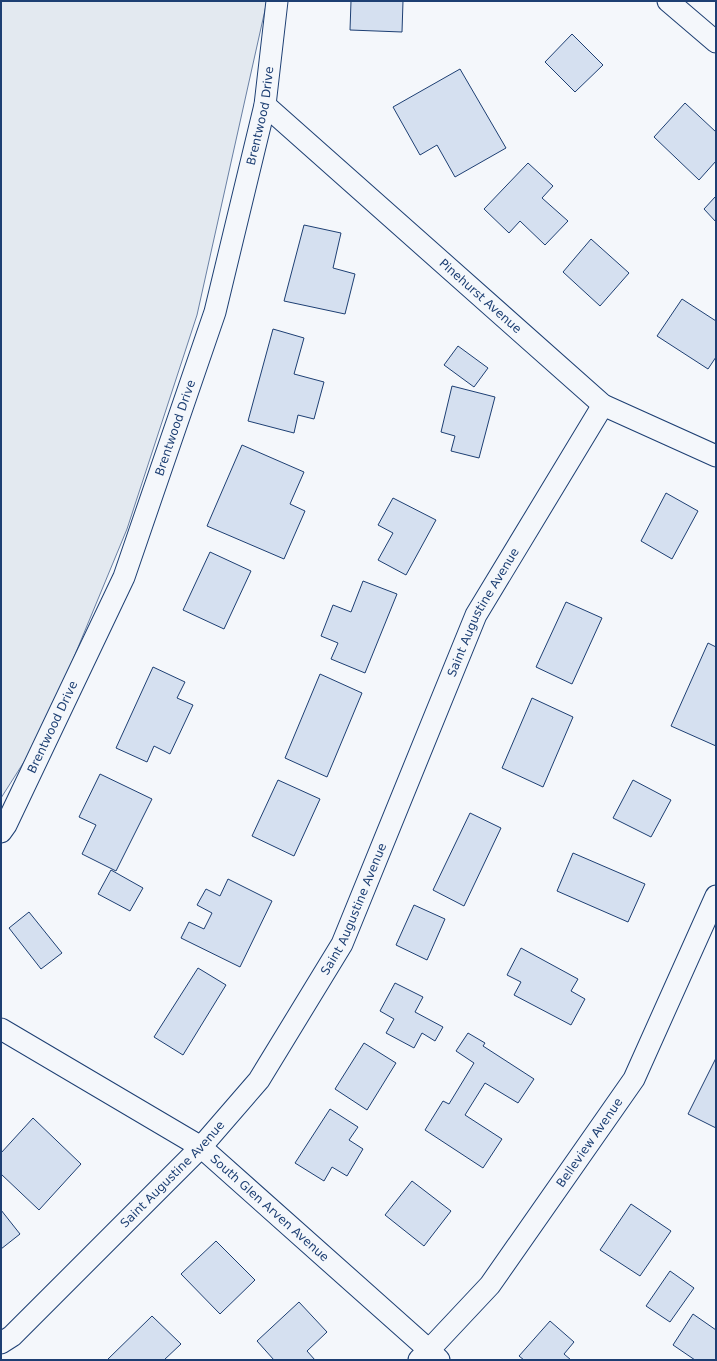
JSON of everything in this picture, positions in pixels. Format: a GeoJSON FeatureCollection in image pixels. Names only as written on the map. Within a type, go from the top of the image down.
{"type":"FeatureCollection","features":[{"type":"Feature","properties":{"kind":"street","name":"Brentwood Drive"},"geometry":{"type":"LineString","coordinates":[[1,832],[6,825],[124,577],[215,312],[265,105],[277,1]]}},
{"type":"Feature","properties":{"kind":"street"},"geometry":{"type":"LineString","coordinates":[[668,1],[716,42]]}},
{"type":"Feature","properties":{"kind":"street","name":"Pinehurst Avenue"},"geometry":{"type":"LineString","coordinates":[[265,105],[604,405],[716,456]]}},
{"type":"Feature","properties":{"kind":"street","name":"Saint Augustine Avenue"},"geometry":{"type":"LineString","coordinates":[[1,1343],[12,1336],[201,1147],[259,1080],[342,944],[476,615],[604,405]]}},
{"type":"Feature","properties":{"kind":"street","name":"Belleview Avenue"},"geometry":{"type":"LineString","coordinates":[[429,1357],[490,1285],[634,1079],[716,896]]}},
{"type":"Feature","properties":{"kind":"street","name":"South Glen Arven Avenue"},"geometry":{"type":"LineString","coordinates":[[1,1029],[201,1147],[429,1357]]}},
{"type":"Feature","properties":{"kind":"shaded area"},"geometry":{"type":"Polygon","coordinates":[[[1,1],[267,1],[197,315],[127,529],[43,732],[1,798],[1,1]]]}},
{"type":"Feature","properties":{"kind":"building"},"geometry":{"type":"Polygon","coordinates":[[[351,1],[403,1],[402,32],[350,30],[351,1]]]}},
{"type":"Feature","properties":{"kind":"building"},"geometry":{"type":"Polygon","coordinates":[[[572,34],[603,65],[575,92],[545,62],[572,34]]]}},
{"type":"Feature","properties":{"kind":"building"},"geometry":{"type":"Polygon","coordinates":[[[460,69],[506,148],[455,177],[437,145],[420,155],[393,107],[460,69]]]}},
{"type":"Feature","properties":{"kind":"building"},"geometry":{"type":"Polygon","coordinates":[[[685,103],[716,132],[716,161],[699,180],[654,137],[685,103]]]}},
{"type":"Feature","properties":{"kind":"building"},"geometry":{"type":"Polygon","coordinates":[[[528,163],[553,186],[542,198],[568,221],[545,245],[520,221],[509,233],[484,209],[528,163]]]}},
{"type":"Feature","properties":{"kind":"building"},"geometry":{"type":"Polygon","coordinates":[[[716,197],[716,222],[704,209],[716,197]]]}},
{"type":"Feature","properties":{"kind":"building"},"geometry":{"type":"Polygon","coordinates":[[[304,225],[341,233],[333,268],[355,274],[345,314],[284,301],[304,225]]]}},
{"type":"Feature","properties":{"kind":"building"},"geometry":{"type":"Polygon","coordinates":[[[591,239],[629,273],[600,306],[563,272],[591,239]]]}},
{"type":"Feature","properties":{"kind":"building"},"geometry":{"type":"Polygon","coordinates":[[[682,299],[716,321],[716,357],[708,369],[657,336],[682,299]]]}},
{"type":"Feature","properties":{"kind":"building"},"geometry":{"type":"Polygon","coordinates":[[[273,329],[304,338],[294,374],[324,382],[314,419],[298,415],[294,433],[248,421],[273,329]]]}},
{"type":"Feature","properties":{"kind":"building"},"geometry":{"type":"Polygon","coordinates":[[[458,346],[488,368],[474,387],[444,365],[458,346]]]}},
{"type":"Feature","properties":{"kind":"building"},"geometry":{"type":"Polygon","coordinates":[[[452,386],[495,397],[479,458],[451,451],[455,436],[441,432],[452,386]]]}},
{"type":"Feature","properties":{"kind":"building"},"geometry":{"type":"Polygon","coordinates":[[[242,445],[304,472],[290,504],[305,511],[284,559],[207,526],[242,445]]]}},
{"type":"Feature","properties":{"kind":"building"},"geometry":{"type":"Polygon","coordinates":[[[666,493],[698,511],[672,559],[641,541],[666,493]]]}},
{"type":"Feature","properties":{"kind":"building"},"geometry":{"type":"Polygon","coordinates":[[[393,498],[436,520],[406,575],[378,560],[393,533],[378,525],[393,498]]]}},
{"type":"Feature","properties":{"kind":"building"},"geometry":{"type":"Polygon","coordinates":[[[210,552],[251,571],[224,629],[183,610],[210,552]]]}},
{"type":"Feature","properties":{"kind":"building"},"geometry":{"type":"Polygon","coordinates":[[[363,581],[397,594],[365,673],[331,659],[338,643],[321,636],[333,605],[351,612],[363,581]]]}},
{"type":"Feature","properties":{"kind":"building"},"geometry":{"type":"Polygon","coordinates":[[[566,602],[602,618],[572,684],[536,667],[566,602]]]}},
{"type":"Feature","properties":{"kind":"building"},"geometry":{"type":"Polygon","coordinates":[[[708,643],[716,647],[716,746],[671,726],[708,643]]]}},
{"type":"Feature","properties":{"kind":"building"},"geometry":{"type":"Polygon","coordinates":[[[153,667],[185,682],[177,698],[193,705],[170,754],[154,746],[147,762],[116,748],[153,667]]]}},
{"type":"Feature","properties":{"kind":"building"},"geometry":{"type":"Polygon","coordinates":[[[320,674],[362,693],[327,777],[285,758],[320,674]]]}},
{"type":"Feature","properties":{"kind":"building"},"geometry":{"type":"Polygon","coordinates":[[[532,698],[573,717],[543,787],[502,768],[532,698]]]}},
{"type":"Feature","properties":{"kind":"building"},"geometry":{"type":"Polygon","coordinates":[[[100,774],[152,799],[116,871],[82,854],[96,825],[79,817],[100,774]]]}},
{"type":"Feature","properties":{"kind":"building"},"geometry":{"type":"Polygon","coordinates":[[[278,780],[320,799],[294,856],[252,836],[278,780]]]}},
{"type":"Feature","properties":{"kind":"building"},"geometry":{"type":"Polygon","coordinates":[[[633,780],[671,800],[651,837],[613,818],[633,780]]]}},
{"type":"Feature","properties":{"kind":"building"},"geometry":{"type":"Polygon","coordinates":[[[470,813],[501,828],[464,906],[433,890],[470,813]]]}},
{"type":"Feature","properties":{"kind":"building"},"geometry":{"type":"Polygon","coordinates":[[[573,853],[645,884],[628,922],[557,891],[573,853]]]}},
{"type":"Feature","properties":{"kind":"building"},"geometry":{"type":"Polygon","coordinates":[[[111,870],[143,888],[130,911],[98,894],[111,870]]]}},
{"type":"Feature","properties":{"kind":"building"},"geometry":{"type":"Polygon","coordinates":[[[228,879],[272,901],[240,967],[181,938],[189,922],[204,929],[212,913],[197,905],[206,889],[220,896],[228,879]]]}},
{"type":"Feature","properties":{"kind":"building"},"geometry":{"type":"Polygon","coordinates":[[[414,905],[445,919],[427,960],[396,945],[414,905]]]}},
{"type":"Feature","properties":{"kind":"building"},"geometry":{"type":"Polygon","coordinates":[[[29,912],[62,953],[41,969],[9,928],[29,912]]]}},
{"type":"Feature","properties":{"kind":"building"},"geometry":{"type":"Polygon","coordinates":[[[521,948],[578,979],[571,991],[585,999],[571,1025],[514,995],[521,982],[507,975],[521,948]]]}},
{"type":"Feature","properties":{"kind":"building"},"geometry":{"type":"Polygon","coordinates":[[[198,968],[226,985],[183,1055],[154,1037],[198,968]]]}},
{"type":"Feature","properties":{"kind":"building"},"geometry":{"type":"Polygon","coordinates":[[[395,983],[423,997],[415,1012],[443,1027],[435,1041],[422,1033],[414,1048],[386,1033],[394,1019],[380,1011],[395,983]]]}},
{"type":"Feature","properties":{"kind":"building"},"geometry":{"type":"Polygon","coordinates":[[[468,1033],[485,1043],[483,1046],[534,1079],[518,1103],[485,1083],[465,1115],[502,1139],[483,1168],[425,1130],[443,1101],[449,1104],[474,1063],[456,1051],[468,1033]]]}},
{"type":"Feature","properties":{"kind":"building"},"geometry":{"type":"Polygon","coordinates":[[[364,1043],[396,1063],[367,1110],[335,1089],[364,1043]]]}},
{"type":"Feature","properties":{"kind":"building"},"geometry":{"type":"Polygon","coordinates":[[[716,1058],[716,1128],[688,1114],[716,1058]]]}},
{"type":"Feature","properties":{"kind":"building"},"geometry":{"type":"Polygon","coordinates":[[[330,1109],[358,1127],[349,1140],[363,1149],[347,1176],[332,1167],[324,1181],[295,1163],[330,1109]]]}},
{"type":"Feature","properties":{"kind":"building"},"geometry":{"type":"Polygon","coordinates":[[[33,1118],[81,1164],[39,1210],[1,1174],[1,1153],[33,1118]]]}},
{"type":"Feature","properties":{"kind":"building"},"geometry":{"type":"Polygon","coordinates":[[[412,1181],[451,1211],[424,1246],[385,1215],[412,1181]]]}},
{"type":"Feature","properties":{"kind":"building"},"geometry":{"type":"Polygon","coordinates":[[[631,1204],[671,1231],[640,1276],[600,1250],[631,1204]]]}},
{"type":"Feature","properties":{"kind":"building"},"geometry":{"type":"Polygon","coordinates":[[[1,1210],[20,1234],[1,1249],[1,1210]]]}},
{"type":"Feature","properties":{"kind":"building"},"geometry":{"type":"Polygon","coordinates":[[[216,1241],[255,1280],[220,1314],[181,1274],[216,1241]]]}},
{"type":"Feature","properties":{"kind":"building"},"geometry":{"type":"Polygon","coordinates":[[[670,1271],[694,1288],[670,1322],[646,1306],[670,1271]]]}},
{"type":"Feature","properties":{"kind":"building"},"geometry":{"type":"Polygon","coordinates":[[[299,1302],[327,1332],[307,1351],[315,1360],[274,1360],[257,1341],[299,1302]]]}},
{"type":"Feature","properties":{"kind":"building"},"geometry":{"type":"Polygon","coordinates":[[[693,1314],[716,1330],[716,1360],[695,1360],[673,1345],[693,1314]]]}},
{"type":"Feature","properties":{"kind":"building"},"geometry":{"type":"Polygon","coordinates":[[[152,1316],[181,1344],[164,1360],[107,1360],[152,1316]]]}},
{"type":"Feature","properties":{"kind":"building"},"geometry":{"type":"Polygon","coordinates":[[[550,1321],[574,1342],[564,1354],[571,1360],[524,1360],[519,1356],[550,1321]]]}}]}
